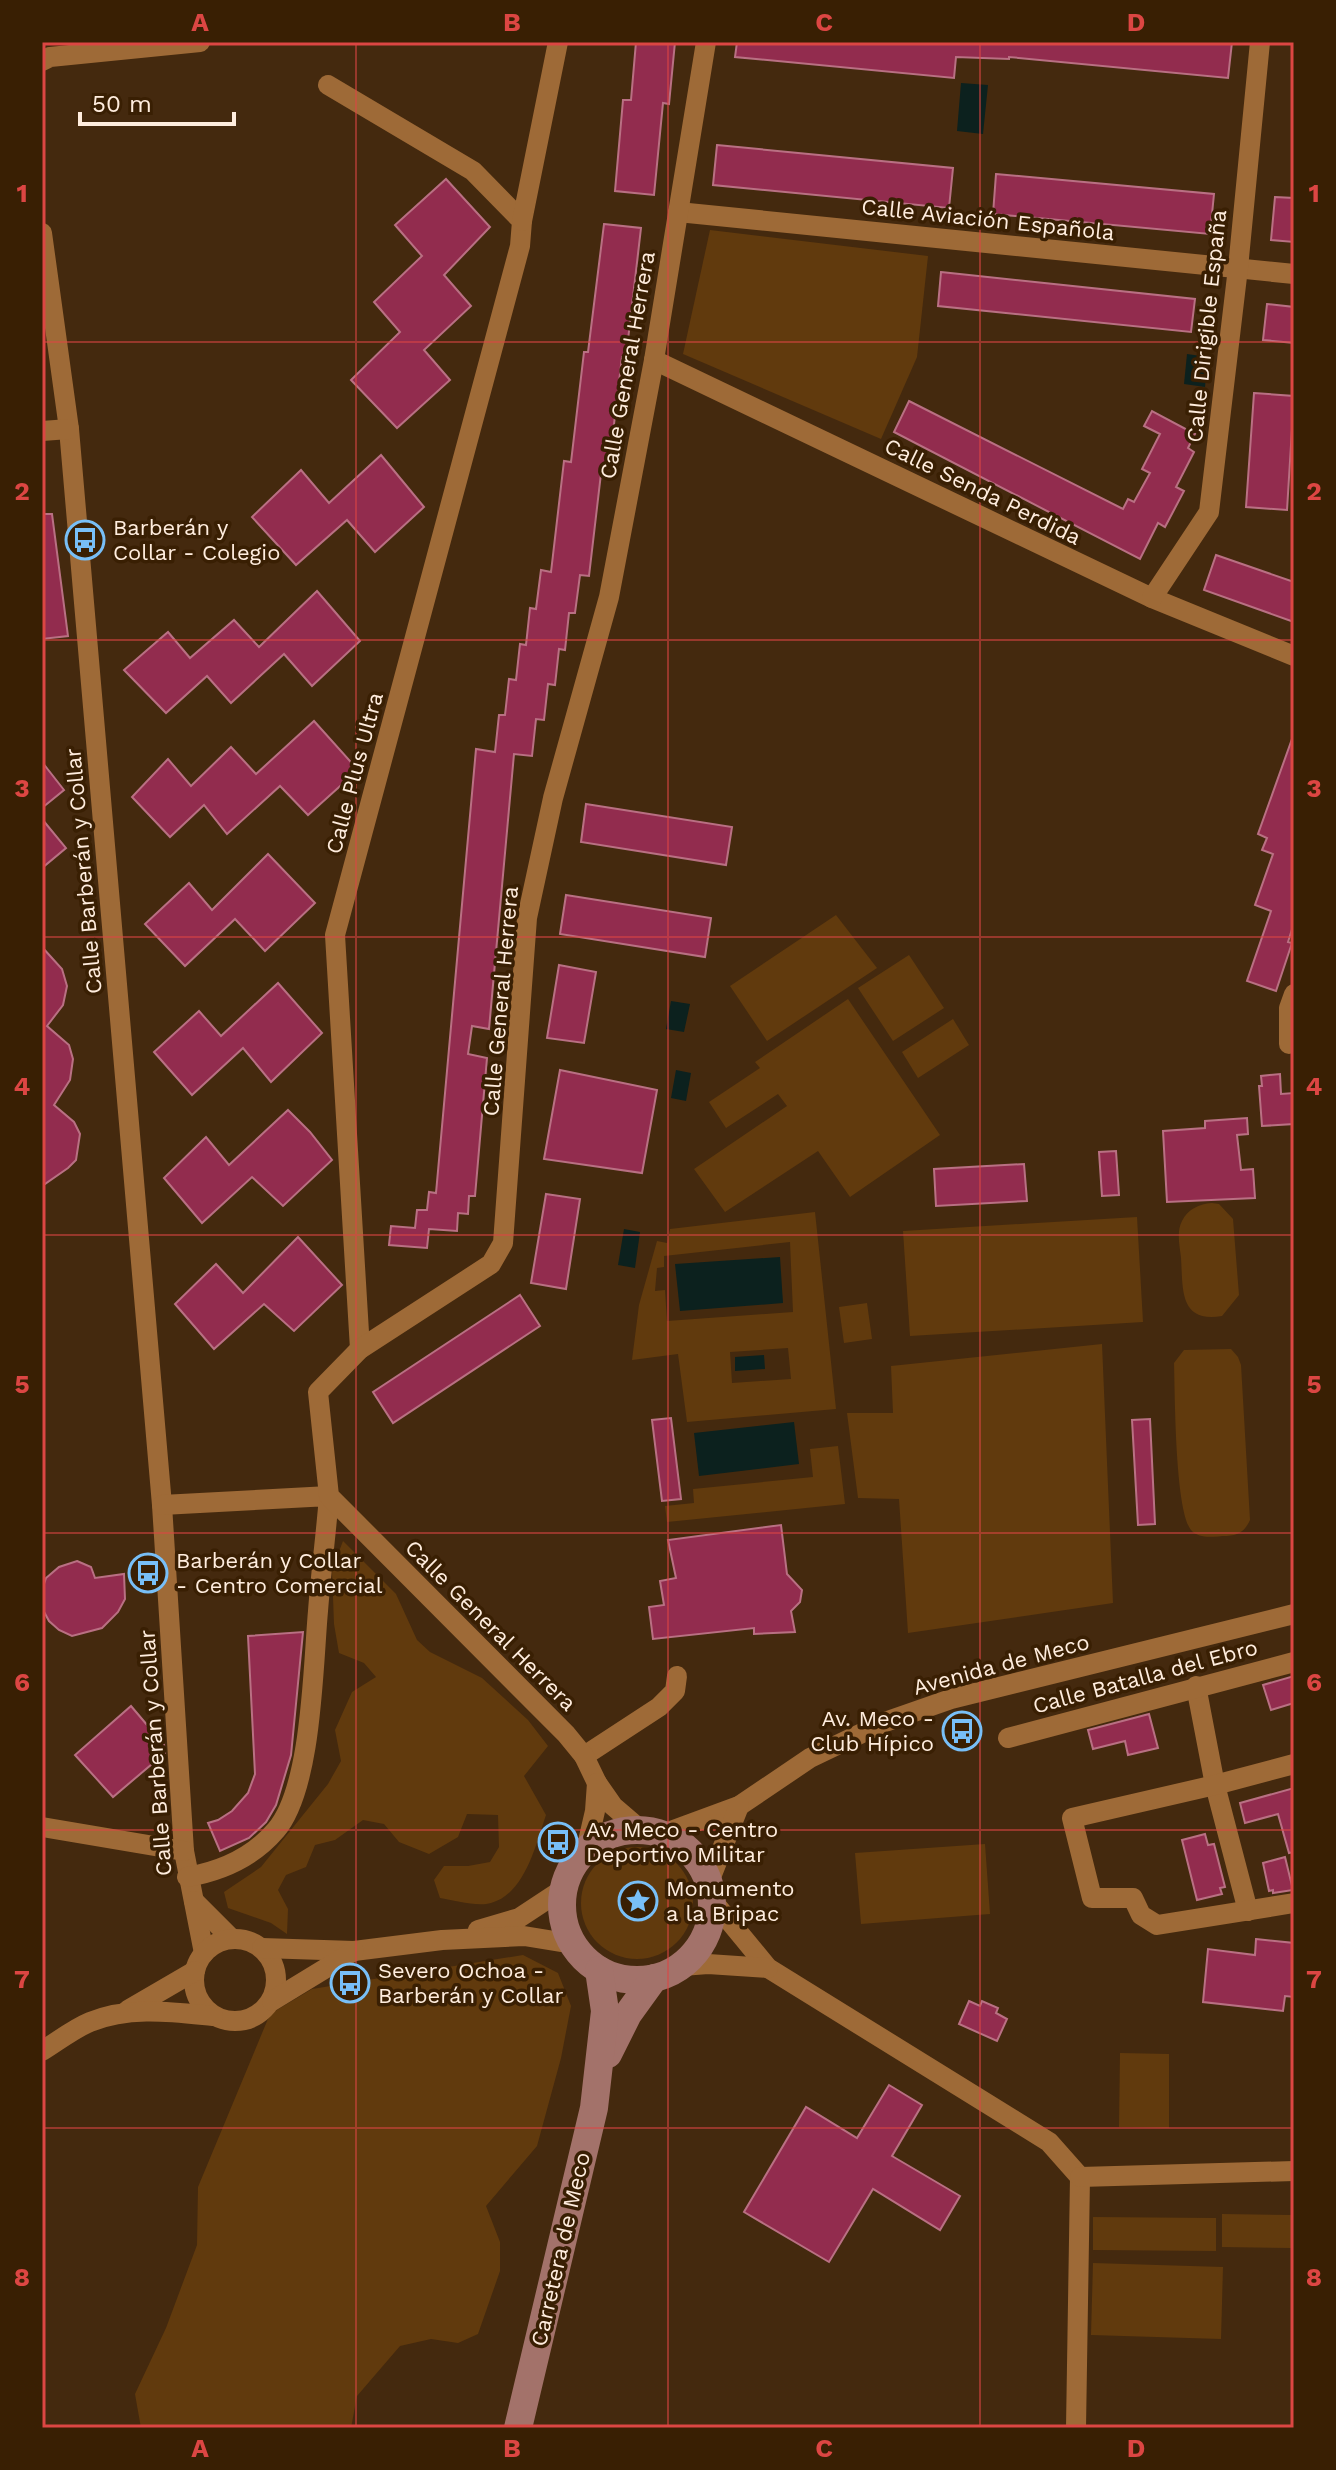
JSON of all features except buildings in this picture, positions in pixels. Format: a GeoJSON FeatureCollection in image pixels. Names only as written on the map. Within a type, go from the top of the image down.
{"type":"FeatureCollection","features":[{"type":"Feature","properties":{"kind":"street"},"geometry":{"type":"LineString","coordinates":[[42,61],[50,57],[200,42]]}},
{"type":"Feature","properties":{"kind":"street","name":"Calle Plus Ultra"},"geometry":{"type":"LineString","coordinates":[[360,1349],[335,935],[520,246],[522,221],[558,42]]}},
{"type":"Feature","properties":{"kind":"street","name":"Calle General Herrera"},"geometry":{"type":"LineString","coordinates":[[652,1832],[613,1806],[584,1756],[566,1734],[329,1496],[318,1392],[360,1349],[491,1264],[503,1243],[527,918],[553,798],[609,597],[654,360],[706,42]]}},
{"type":"Feature","properties":{"kind":"street","name":"Calle Dirigible España"},"geometry":{"type":"LineString","coordinates":[[1152,598],[1209,512],[1238,268],[1260,42]]}},
{"type":"Feature","properties":{"kind":"street"},"geometry":{"type":"LineString","coordinates":[[328,85],[473,171],[522,221]]}},
{"type":"Feature","properties":{"kind":"street","name":"Calle Aviación Española"},"geometry":{"type":"LineString","coordinates":[[678,212],[1294,274]]}},
{"type":"Feature","properties":{"kind":"street","name":"Calle Barberán y Collar"},"geometry":{"type":"LineString","coordinates":[[42,233],[69,429],[162,1505],[184,1851],[194,1901],[200,1962]]}},
{"type":"Feature","properties":{"kind":"street","name":"Calle Senda Perdida"},"geometry":{"type":"LineString","coordinates":[[654,360],[1152,598],[1294,656]]}},
{"type":"Feature","properties":{"kind":"street"},"geometry":{"type":"LineString","coordinates":[[42,431],[69,429]]}},
{"type":"Feature","properties":{"kind":"street"},"geometry":{"type":"LineString","coordinates":[[1289,1044],[1289,1008],[1294,994]]}},
{"type":"Feature","properties":{"kind":"street"},"geometry":{"type":"LineString","coordinates":[[162,1505],[329,1496],[307,1732],[295,1792],[278,1828],[254,1851],[216,1872],[187,1877]]}},
{"type":"Feature","properties":{"kind":"street","name":"Avenida de Meco"},"geometry":{"type":"LineString","coordinates":[[652,1832],[739,1806],[810,1758],[885,1722],[951,1699],[1294,1614]]}},
{"type":"Feature","properties":{"kind":"street","name":"Calle Batalla del Ebro"},"geometry":{"type":"LineString","coordinates":[[1008,1738],[1294,1662]]}},
{"type":"Feature","properties":{"kind":"street"},"geometry":{"type":"LineString","coordinates":[[584,1756],[659,1707],[675,1691],[677,1676]]}},
{"type":"Feature","properties":{"kind":"street"},"geometry":{"type":"LineString","coordinates":[[1196,1686],[1215,1785],[1248,1911]]}},
{"type":"Feature","properties":{"kind":"street"},"geometry":{"type":"LineString","coordinates":[[1294,1764],[1072,1818],[1092,1898],[1133,1898],[1141,1915],[1157,1925],[1294,1903]]}},
{"type":"Feature","properties":{"kind":"street"},"geometry":{"type":"LineString","coordinates":[[586,1850],[595,1811],[597,1783]]}},
{"type":"Feature","properties":{"kind":"street"},"geometry":{"type":"LineString","coordinates":[[682,1966],[703,1944],[712,1915],[711,1891],[739,1806]]}},
{"type":"Feature","properties":{"kind":"street"},"geometry":{"type":"LineString","coordinates":[[42,1827],[184,1851]]}},
{"type":"Feature","properties":{"kind":"street"},"geometry":{"type":"LineString","coordinates":[[768,1968],[708,1964],[682,1966],[654,1978],[626,1979],[599,1970],[573,1944],[563,1917],[563,1889],[576,1861],[586,1850],[611,1834],[652,1832],[678,1842],[702,1866],[711,1891],[768,1968],[1049,2142],[1080,2177],[1076,2428]]}},
{"type":"Feature","properties":{"kind":"street"},"geometry":{"type":"LineString","coordinates":[[442,1940],[519,1918],[563,1889]]}},
{"type":"Feature","properties":{"kind":"street","name":"Calle Barberán y Collar"},"geometry":{"type":"LineString","coordinates":[[194,1901],[232,1939]]}},
{"type":"Feature","properties":{"kind":"street"},"geometry":{"type":"LineString","coordinates":[[213,2016],[199,2001],[194,1981],[200,1962],[212,1946],[232,1939],[251,1942],[262,1948],[354,1951],[442,1940],[524,1936],[573,1944]]}},
{"type":"Feature","properties":{"kind":"street"},"geometry":{"type":"LineString","coordinates":[[262,1948],[277,1976],[272,2001]]}},
{"type":"Feature","properties":{"kind":"street"},"geometry":{"type":"LineString","coordinates":[[42,2051],[88,2022],[125,2012],[160,2011],[246,2021],[256,2017],[272,2001],[354,1951]]}},
{"type":"Feature","properties":{"kind":"street"},"geometry":{"type":"LineString","coordinates":[[125,2012],[200,1962]]}},
{"type":"Feature","properties":{"kind":"street"},"geometry":{"type":"LineString","coordinates":[[599,1970],[605,2011],[600,2069]]}},
{"type":"Feature","properties":{"kind":"street"},"geometry":{"type":"LineString","coordinates":[[600,2069],[628,2014],[654,1978]]}},
{"type":"Feature","properties":{"kind":"street","name":"Carretera de Meco"},"geometry":{"type":"LineString","coordinates":[[518,2428],[594,2108],[600,2069]]}},
{"type":"Feature","properties":{"kind":"street"},"geometry":{"type":"LineString","coordinates":[[1080,2177],[1294,2171]]}},
{"type":"Feature","properties":{"kind":"shaded area"},"geometry":{"type":"Polygon","coordinates":[[[710,230],[928,256],[917,357],[881,439],[683,354],[710,230]]]}},
{"type":"Feature","properties":{"kind":"shaded area"},"geometry":{"type":"Polygon","coordinates":[[[836,915],[877,968],[767,1041],[730,986],[836,915]]]}},
{"type":"Feature","properties":{"kind":"shaded area"},"geometry":{"type":"Polygon","coordinates":[[[909,955],[944,1008],[893,1041],[858,988],[909,955]]]}},
{"type":"Feature","properties":{"kind":"shaded area"},"geometry":{"type":"Polygon","coordinates":[[[848,999],[940,1135],[850,1197],[818,1151],[725,1212],[694,1169],[787,1106],[778,1094],[726,1128],[709,1102],[760,1068],[755,1062],[848,999]]]}},
{"type":"Feature","properties":{"kind":"shaded area"},"geometry":{"type":"Polygon","coordinates":[[[953,1019],[969,1045],[918,1078],[902,1052],[953,1019]]]}},
{"type":"Feature","properties":{"kind":"shaded area"},"geometry":{"type":"Polygon","coordinates":[[[1219,1204],[1233,1219],[1239,1295],[1222,1316],[1208,1317],[1191,1309],[1186,1301],[1179,1235],[1180,1225],[1187,1213],[1198,1206],[1219,1204]]]}},
{"type":"Feature","properties":{"kind":"shaded area"},"geometry":{"type":"Polygon","coordinates":[[[815,1212],[836,1409],[687,1422],[678,1354],[632,1360],[639,1305],[657,1241],[667,1243],[670,1229],[815,1212]],[[790,1242],[664,1256],[664,1267],[657,1268],[655,1291],[665,1290],[667,1321],[793,1312],[790,1242]],[[788,1348],[730,1352],[732,1383],[791,1379],[788,1348]]]}},
{"type":"Feature","properties":{"kind":"shaded area"},"geometry":{"type":"Polygon","coordinates":[[[1137,1217],[1143,1322],[910,1336],[903,1231],[1137,1217]]]}},
{"type":"Feature","properties":{"kind":"shaded area"},"geometry":{"type":"Polygon","coordinates":[[[867,1303],[872,1339],[844,1343],[839,1307],[867,1303]]]}},
{"type":"Feature","properties":{"kind":"shaded area"},"geometry":{"type":"Polygon","coordinates":[[[1102,1344],[1113,1603],[908,1633],[899,1499],[858,1498],[847,1413],[893,1413],[891,1366],[1102,1344]]]}},
{"type":"Feature","properties":{"kind":"shaded area"},"geometry":{"type":"Polygon","coordinates":[[[1231,1349],[1241,1365],[1250,1520],[1244,1530],[1235,1535],[1203,1536],[1191,1530],[1182,1500],[1174,1363],[1184,1350],[1231,1349]]]}},
{"type":"Feature","properties":{"kind":"shaded area"},"geometry":{"type":"Polygon","coordinates":[[[838,1446],[845,1504],[667,1522],[665,1506],[694,1503],[693,1489],[813,1477],[810,1449],[838,1446]]]}},
{"type":"Feature","properties":{"kind":"shaded area"},"geometry":{"type":"Polygon","coordinates":[[[343,1541],[396,1594],[417,1640],[430,1652],[482,1678],[528,1720],[548,1746],[524,1776],[546,1815],[528,1866],[513,1890],[491,1903],[479,1904],[440,1898],[434,1880],[444,1866],[490,1862],[499,1847],[498,1815],[467,1814],[458,1837],[429,1854],[399,1842],[384,1824],[363,1820],[335,1840],[315,1845],[306,1867],[286,1875],[278,1890],[288,1909],[287,1934],[271,1923],[228,1908],[224,1892],[261,1867],[328,1784],[341,1761],[335,1730],[352,1692],[376,1677],[364,1663],[339,1653],[334,1624],[332,1570],[343,1541]]]}},
{"type":"Feature","properties":{"kind":"shaded area"},"geometry":{"type":"Polygon","coordinates":[[[985,1844],[990,1914],[861,1924],[855,1853],[985,1844]]]}},
{"type":"Feature","properties":{"kind":"shaded area"},"geometry":{"type":"Polygon","coordinates":[[[637,1847],[659,1851],[677,1863],[689,1881],[693,1903],[689,1925],[677,1943],[659,1955],[637,1959],[615,1955],[597,1943],[585,1925],[581,1903],[585,1881],[597,1863],[615,1851],[637,1847]]]}},
{"type":"Feature","properties":{"kind":"shaded area"},"geometry":{"type":"Polygon","coordinates":[[[523,1955],[558,1973],[571,2006],[561,2058],[537,2146],[486,2206],[500,2242],[500,2271],[478,2334],[458,2343],[431,2339],[400,2346],[357,2396],[351,2428],[141,2428],[135,2394],[166,2328],[197,2245],[198,2187],[270,2014],[312,1989],[523,1955]]]}},
{"type":"Feature","properties":{"kind":"shaded area"},"geometry":{"type":"Polygon","coordinates":[[[1120,2053],[1169,2054],[1169,2128],[1119,2127],[1120,2053]]]}},
{"type":"Feature","properties":{"kind":"shaded area"},"geometry":{"type":"Polygon","coordinates":[[[1222,2214],[1292,2215],[1292,2248],[1222,2247],[1222,2214]]]}},
{"type":"Feature","properties":{"kind":"shaded area"},"geometry":{"type":"Polygon","coordinates":[[[1093,2217],[1216,2218],[1216,2251],[1093,2250],[1093,2217]]]}},
{"type":"Feature","properties":{"kind":"shaded area"},"geometry":{"type":"Polygon","coordinates":[[[1093,2263],[1223,2267],[1221,2339],[1091,2335],[1093,2263]]]}},
{"type":"Feature","properties":{"kind":"water"},"geometry":{"type":"Polygon","coordinates":[[[961,83],[988,85],[983,134],[957,131],[961,83]]]}},
{"type":"Feature","properties":{"kind":"water"},"geometry":{"type":"Polygon","coordinates":[[[1187,354],[1208,357],[1205,387],[1184,384],[1187,354]]]}},
{"type":"Feature","properties":{"kind":"water"},"geometry":{"type":"Polygon","coordinates":[[[671,1001],[690,1004],[684,1032],[666,1029],[671,1001]]]}},
{"type":"Feature","properties":{"kind":"water"},"geometry":{"type":"Polygon","coordinates":[[[676,1070],[691,1073],[686,1101],[671,1098],[676,1070]]]}},
{"type":"Feature","properties":{"kind":"water"},"geometry":{"type":"Polygon","coordinates":[[[624,1229],[640,1232],[635,1268],[618,1265],[624,1229]]]}},
{"type":"Feature","properties":{"kind":"water"},"geometry":{"type":"Polygon","coordinates":[[[780,1257],[783,1303],[680,1311],[675,1264],[780,1257]]]}},
{"type":"Feature","properties":{"kind":"water"},"geometry":{"type":"Polygon","coordinates":[[[764,1355],[765,1369],[735,1371],[735,1357],[764,1355]]]}},
{"type":"Feature","properties":{"kind":"water"},"geometry":{"type":"Polygon","coordinates":[[[794,1422],[799,1464],[699,1476],[694,1433],[794,1422]]]}},
{"type":"Feature","properties":{"kind":"place","name":"Barberán y Collar - Colegio"},"geometry":{"type":"Point","coordinates":[85,540]}},
{"type":"Feature","properties":{"kind":"place","name":"Barberán y Collar - Centro Comercial"},"geometry":{"type":"Point","coordinates":[148,1573]}},
{"type":"Feature","properties":{"kind":"place","name":"Av. Meco - Club Hípico"},"geometry":{"type":"Point","coordinates":[962,1731]}},
{"type":"Feature","properties":{"kind":"place","name":"Av. Meco - Centro Deportivo Militar"},"geometry":{"type":"Point","coordinates":[558,1842]}},
{"type":"Feature","properties":{"kind":"place","name":"Monumento a la Bripac"},"geometry":{"type":"Point","coordinates":[638,1901]}},
{"type":"Feature","properties":{"kind":"place","name":"Severo Ochoa - Barberán y Collar"},"geometry":{"type":"Point","coordinates":[350,1983]}}]}
